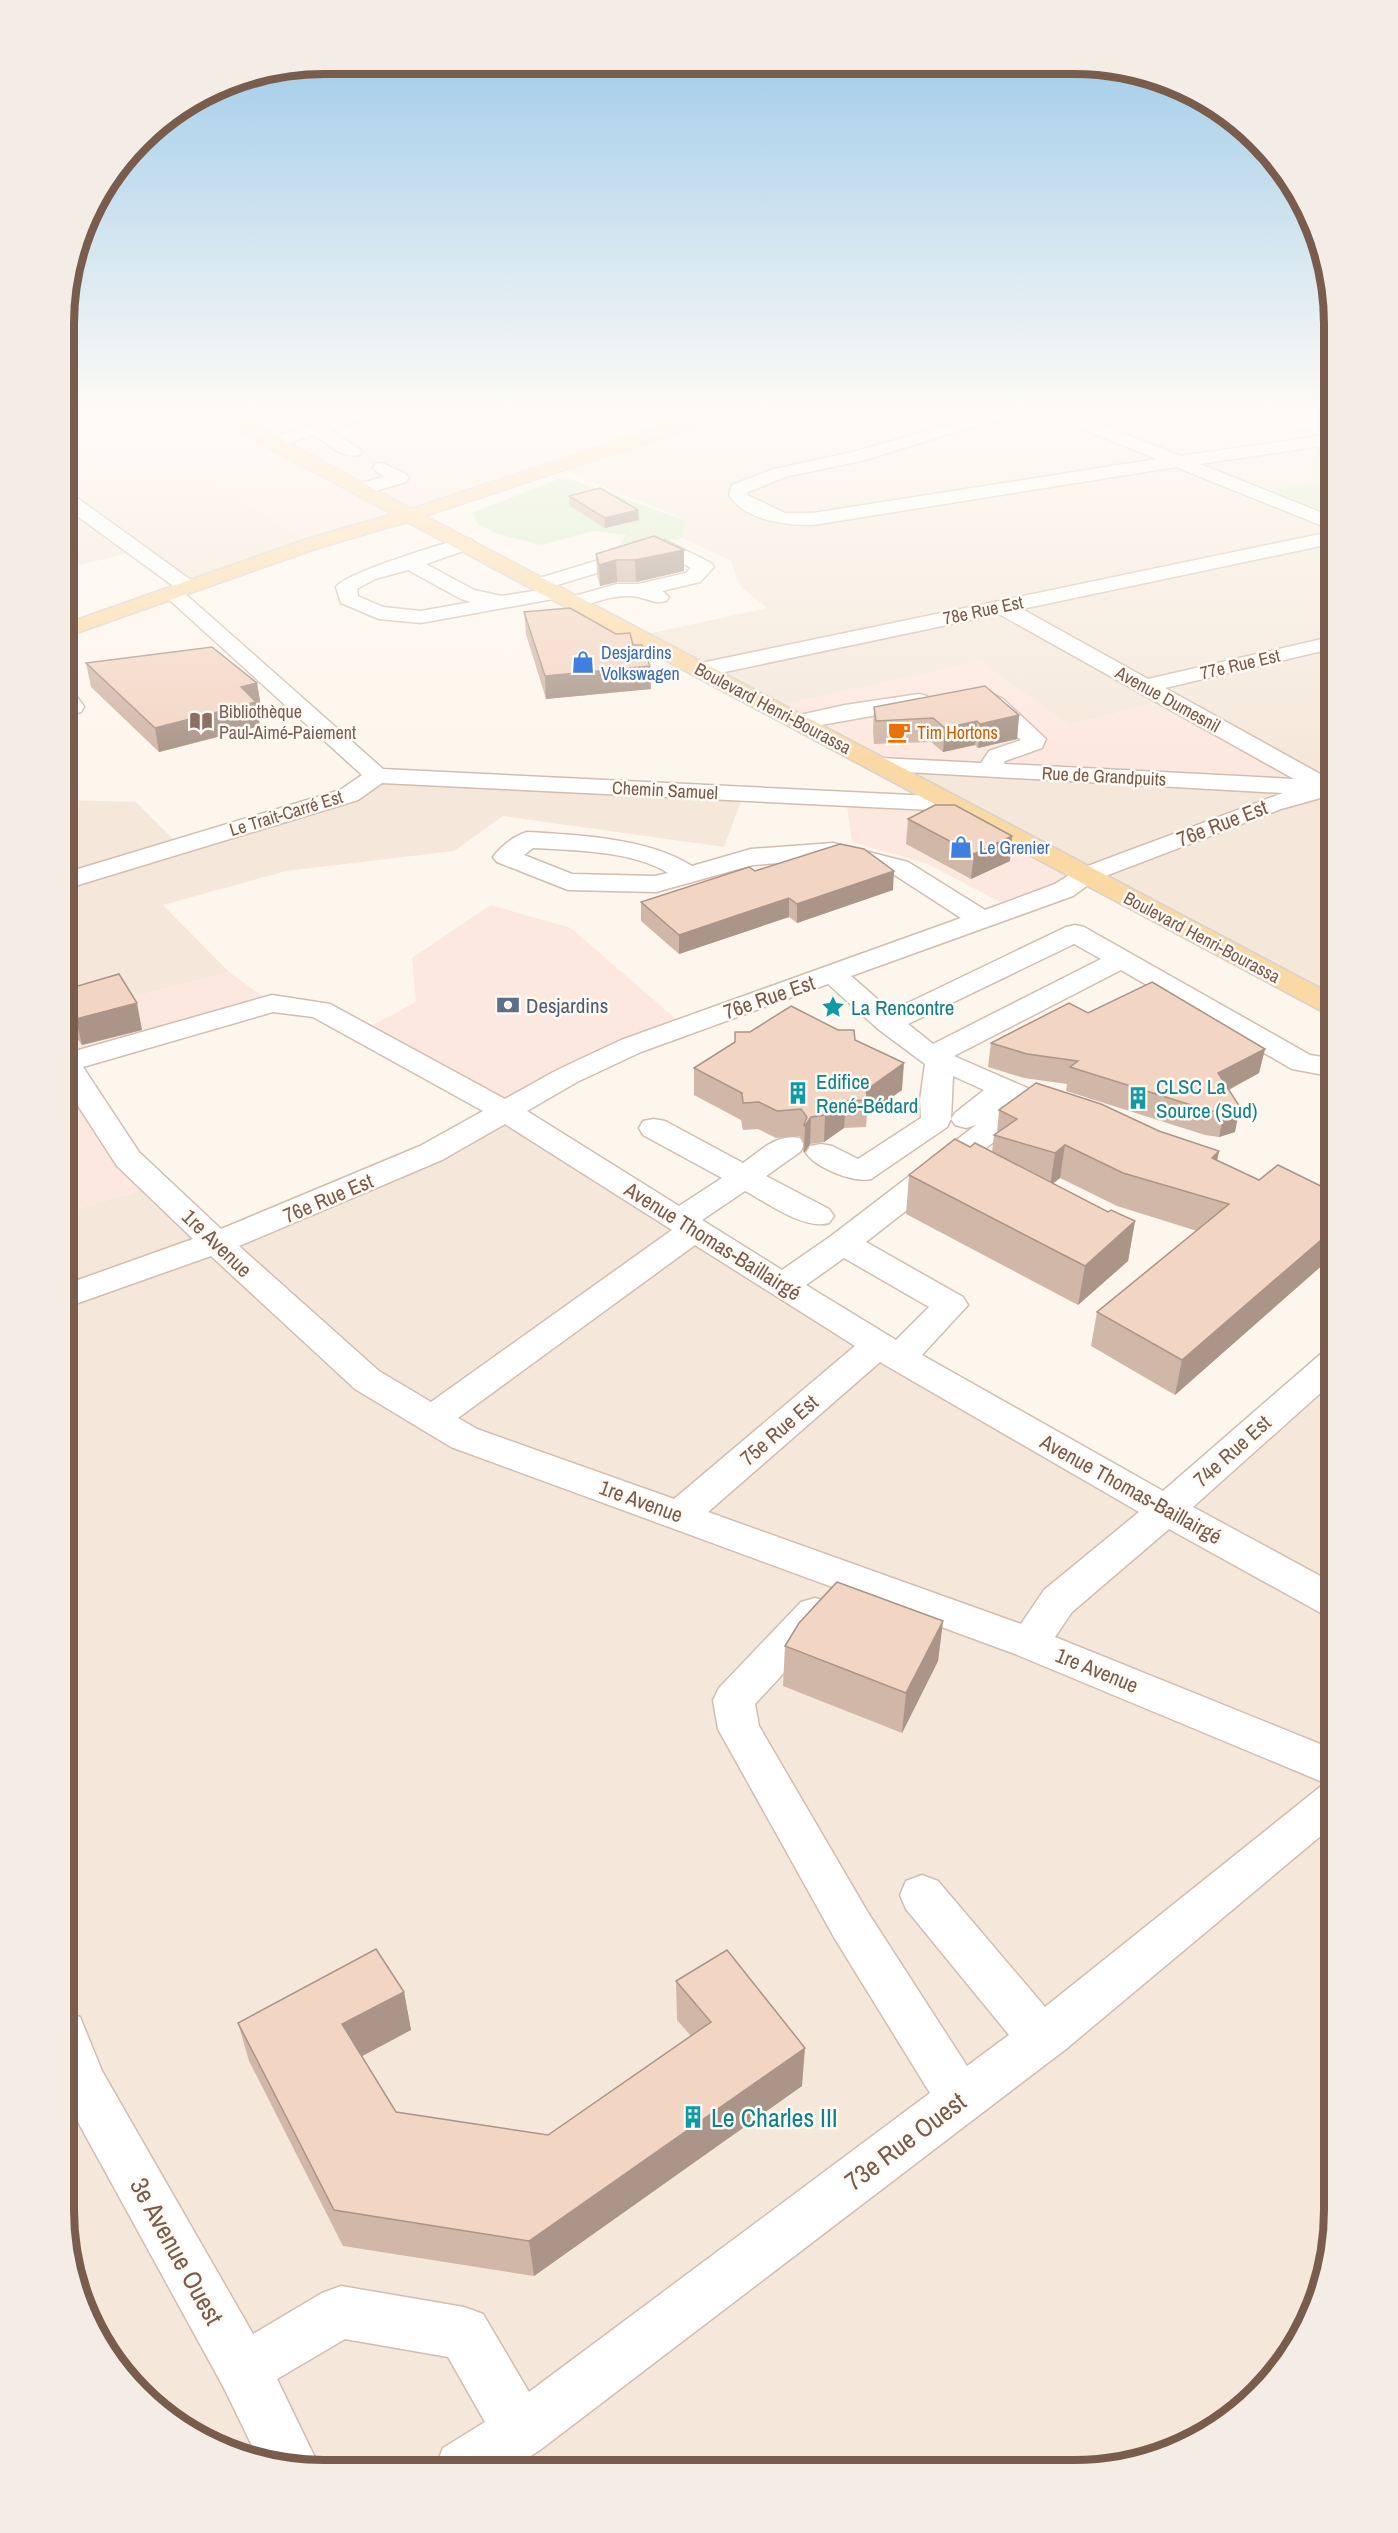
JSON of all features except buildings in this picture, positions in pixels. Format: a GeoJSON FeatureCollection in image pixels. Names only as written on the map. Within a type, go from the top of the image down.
{"type":"FeatureCollection","features":[{"type":"Feature","properties":{"kind":"main road"},"geometry":{"type":"LineString","coordinates":[[74,628],[311,544],[372,526]]}},
{"type":"Feature","properties":{"kind":"main road","name":"Boulevard Henri-Bourassa"},"geometry":{"type":"LineString","coordinates":[[431,526],[1324,1001]]}},
{"type":"Feature","properties":{"kind":"street"},"geometry":{"type":"LineString","coordinates":[[100,526],[180,590],[377,777]]}},
{"type":"Feature","properties":{"kind":"street","name":"78e Rue Est"},"geometry":{"type":"LineString","coordinates":[[701,670],[1324,539]]}},
{"type":"Feature","properties":{"kind":"street"},"geometry":{"type":"LineString","coordinates":[[465,544],[368,575],[346,587],[348,599],[379,613],[421,617],[557,593],[619,590],[637,597],[700,583],[704,567],[665,546],[596,567],[557,593]]}},
{"type":"Feature","properties":{"kind":"street"},"geometry":{"type":"LineString","coordinates":[[410,563],[468,595],[505,603]]}},
{"type":"Feature","properties":{"kind":"street","name":"Avenue Dumesnil"},"geometry":{"type":"LineString","coordinates":[[1001,606],[1324,784]]}},
{"type":"Feature","properties":{"kind":"street","name":"77e Rue Est"},"geometry":{"type":"LineString","coordinates":[[1145,686],[1324,645]]}},
{"type":"Feature","properties":{"kind":"street"},"geometry":{"type":"LineString","coordinates":[[799,722],[845,712],[957,695],[982,696],[995,704],[1034,739],[1034,743],[997,756],[991,770]]}},
{"type":"Feature","properties":{"kind":"street","name":"Rue de Grandpuits"},"geometry":{"type":"LineString","coordinates":[[880,765],[1324,788]]}},
{"type":"Feature","properties":{"kind":"street","name":"Chemin Samuel"},"geometry":{"type":"LineString","coordinates":[[377,777],[952,804]]}},
{"type":"Feature","properties":{"kind":"street","name":"Le Trait-Carré Est"},"geometry":{"type":"LineString","coordinates":[[74,878],[349,795],[377,777]]}},
{"type":"Feature","properties":{"kind":"street","name":"76e Rue Est"},"geometry":{"type":"LineString","coordinates":[[74,1294],[259,1227],[431,1153],[567,1076],[631,1046],[1064,891],[1086,875],[1272,804],[1324,790]]}},
{"type":"Feature","properties":{"kind":"street"},"geometry":{"type":"LineString","coordinates":[[689,875],[665,860],[590,843],[527,840],[506,857],[568,882],[656,884],[689,875],[751,857],[833,851],[899,867],[983,920]]}},
{"type":"Feature","properties":{"kind":"street"},"geometry":{"type":"LineString","coordinates":[[888,1023],[1075,933],[1302,1063],[1324,1066]]}},
{"type":"Feature","properties":{"kind":"street"},"geometry":{"type":"LineString","coordinates":[[936,1058],[1122,959]]}},
{"type":"Feature","properties":{"kind":"street"},"geometry":{"type":"LineString","coordinates":[[834,975],[888,1023],[936,1058],[1084,1121]]}},
{"type":"Feature","properties":{"kind":"street","name":"Avenue Thomas-Baillairgé"},"geometry":{"type":"LineString","coordinates":[[74,1059],[184,1017],[272,1003],[320,1010],[507,1112],[889,1351],[1166,1510],[1324,1596]]}},
{"type":"Feature","properties":{"kind":"street"},"geometry":{"type":"LineString","coordinates":[[820,1153],[860,1172],[936,1121],[936,1058]]}},
{"type":"Feature","properties":{"kind":"street","name":"1re Avenue"},"geometry":{"type":"LineString","coordinates":[[74,1076],[128,1159],[272,1296],[367,1380],[464,1438],[1029,1642],[1324,1770]]}},
{"type":"Feature","properties":{"kind":"street"},"geometry":{"type":"LineString","coordinates":[[966,1119],[1017,1094]]}},
{"type":"Feature","properties":{"kind":"street"},"geometry":{"type":"LineString","coordinates":[[783,1285],[843,1243],[1017,1094]]}},
{"type":"Feature","properties":{"kind":"street"},"geometry":{"type":"LineString","coordinates":[[654,1128],[818,1216]]}},
{"type":"Feature","properties":{"kind":"street"},"geometry":{"type":"LineString","coordinates":[[432,1419],[687,1225],[744,1176],[789,1145]]}},
{"type":"Feature","properties":{"kind":"street","name":"75e Rue Est"},"geometry":{"type":"LineString","coordinates":[[680,1515],[951,1305],[843,1243]]}},
{"type":"Feature","properties":{"kind":"street","name":"74e Rue Est"},"geometry":{"type":"LineString","coordinates":[[1029,1642],[1058,1600],[1324,1381]]}},
{"type":"Feature","properties":{"kind":"street"},"geometry":{"type":"LineString","coordinates":[[850,1577],[734,1700],[739,1729],[850,1925],[961,2099]]}},
{"type":"Feature","properties":{"kind":"street","name":"73e Rue Ouest"},"geometry":{"type":"LineString","coordinates":[[475,2460],[520,2431],[1041,2038],[1324,1782]]}},
{"type":"Feature","properties":{"kind":"street"},"geometry":{"type":"LineString","coordinates":[[921,1895],[1041,2038]]}},
{"type":"Feature","properties":{"kind":"street","name":"3e Avenue Ouest"},"geometry":{"type":"LineString","coordinates":[[74,2084],[243,2369],[286,2456]]}},
{"type":"Feature","properties":{"kind":"street"},"geometry":{"type":"LineString","coordinates":[[243,2369],[341,2312],[464,2333],[520,2431]]}},
{"type":"Feature","properties":{"kind":"shaded area"},"geometry":{"type":"Polygon","coordinates":[[[74,526],[282,526],[311,544],[188,587],[139,550],[74,567],[74,526]]]}},
{"type":"Feature","properties":{"kind":"shaded area"},"geometry":{"type":"Polygon","coordinates":[[[282,526],[366,526],[311,544],[282,526]]]}},
{"type":"Feature","properties":{"kind":"shaded area"},"geometry":{"type":"Polygon","coordinates":[[[684,526],[1324,526],[1324,1001],[880,765],[991,770],[1169,700],[1069,725],[980,662],[770,707],[638,636],[767,608],[740,586],[731,561],[683,538],[684,526]]]}},
{"type":"Feature","properties":{"kind":"shaded area"},"geometry":{"type":"Polygon","coordinates":[[[980,662],[1069,725],[1169,700],[1324,788],[880,765],[770,707],[980,662]]]}},
{"type":"Feature","properties":{"kind":"shaded area"},"geometry":{"type":"Polygon","coordinates":[[[377,776],[744,794],[724,847],[503,816],[454,851],[286,871],[163,905],[229,972],[129,998],[74,1016],[74,800],[136,802],[180,846],[349,795],[377,776]]]}},
{"type":"Feature","properties":{"kind":"shaded area"},"geometry":{"type":"Polygon","coordinates":[[[846,799],[952,804],[1086,875],[1013,909],[928,864],[852,842],[846,799]]]}},
{"type":"Feature","properties":{"kind":"shaded area"},"geometry":{"type":"Polygon","coordinates":[[[491,905],[571,928],[685,1027],[507,1112],[360,1032],[416,1002],[412,958],[491,905]]]}},
{"type":"Feature","properties":{"kind":"shaded area"},"geometry":{"type":"Polygon","coordinates":[[[229,972],[272,1003],[74,1061],[74,1016],[129,998],[229,972]]]}},
{"type":"Feature","properties":{"kind":"shaded area"},"geometry":{"type":"Polygon","coordinates":[[[74,1074],[157,1185],[74,1210],[74,1074]]]}},
{"type":"Feature","properties":{"kind":"shaded area"},"geometry":{"type":"Polygon","coordinates":[[[507,1112],[1166,1510],[1324,1370],[1324,2226],[1316,2274],[1299,2320],[1273,2362],[1227,2408],[1185,2434],[1155,2446],[1123,2455],[1074,2460],[324,2460],[275,2455],[213,2434],[171,2408],[125,2362],[99,2320],[87,2290],[78,2258],[74,2226],[74,1210],[157,1185],[218,1242],[507,1112]]]}},
{"type":"Feature","properties":{"kind":"green space"},"geometry":{"type":"Polygon","coordinates":[[[482,526],[684,526],[683,538],[638,546],[619,546],[626,535],[594,531],[541,545],[495,533],[482,526]]]}},
{"type":"Feature","properties":{"kind":"place","name":"Desjardins Volkswagen"},"geometry":{"type":"Point","coordinates":[583,662]}},
{"type":"Feature","properties":{"kind":"place","name":"Bibliothèque Paul-Aimé-Paiement"},"geometry":{"type":"Point","coordinates":[201,721]}},
{"type":"Feature","properties":{"kind":"place","name":"Tim Hortons"},"geometry":{"type":"Point","coordinates":[899,732]}},
{"type":"Feature","properties":{"kind":"place","name":"Le Grenier"},"geometry":{"type":"Point","coordinates":[961,847]}},
{"type":"Feature","properties":{"kind":"place","name":"Desjardins"},"geometry":{"type":"Point","coordinates":[508,1005]}},
{"type":"Feature","properties":{"kind":"place","name":"La Rencontre"},"geometry":{"type":"Point","coordinates":[833,1007]}},
{"type":"Feature","properties":{"kind":"place","name":"Edifice René-Bédard"},"geometry":{"type":"Point","coordinates":[798,1093]}},
{"type":"Feature","properties":{"kind":"place","name":"CLSC La Source (Sud)"},"geometry":{"type":"Point","coordinates":[1138,1098]}},
{"type":"Feature","properties":{"kind":"place","name":"Le Charles III"},"geometry":{"type":"Point","coordinates":[693,2117]}}]}
